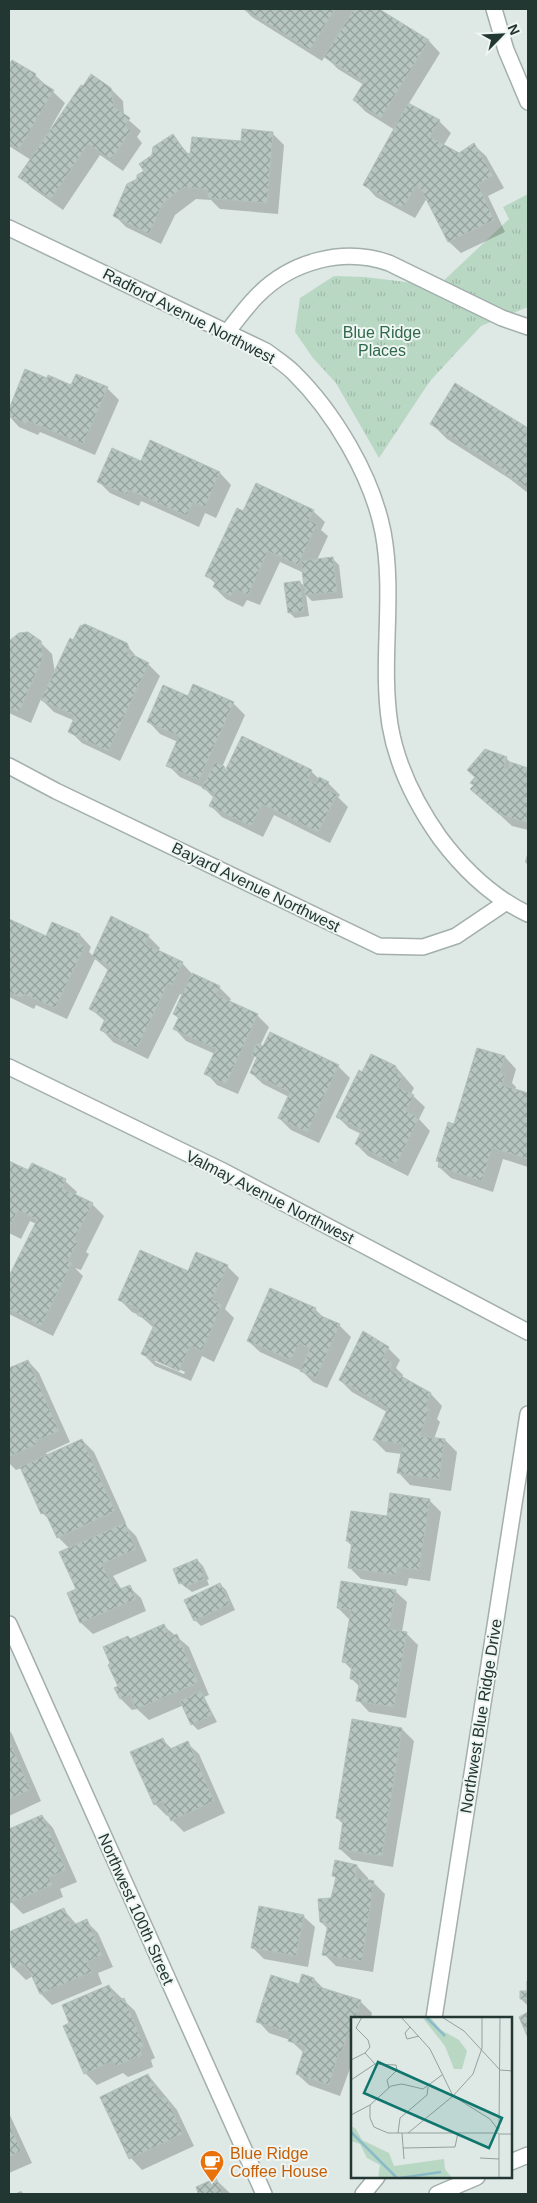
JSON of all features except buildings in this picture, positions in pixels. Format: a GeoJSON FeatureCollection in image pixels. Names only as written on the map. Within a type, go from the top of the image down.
{"type":"FeatureCollection","features":[{"type":"Feature","properties":{"kind":"street"},"geometry":{"type":"LineString","coordinates":[[494,9],[506,50],[528,102]]}},
{"type":"Feature","properties":{"kind":"street","name":"Radford Avenue Northwest"},"geometry":{"type":"LineString","coordinates":[[9,228],[266,352],[293,371],[318,400],[343,436],[361,469],[374,499],[382,530],[388,563],[387,680],[390,725],[398,759],[410,790],[426,818],[462,865],[505,903],[528,914]]}},
{"type":"Feature","properties":{"kind":"street"},"geometry":{"type":"LineString","coordinates":[[227,332],[258,295],[275,281],[313,262],[350,255],[371,257],[389,263],[502,318],[528,327]]}},
{"type":"Feature","properties":{"kind":"street","name":"Bayard Avenue Northwest"},"geometry":{"type":"LineString","coordinates":[[9,766],[56,791],[378,946],[423,947],[439,942],[456,936],[505,903]]}},
{"type":"Feature","properties":{"kind":"street","name":"Valmay Avenue Northwest"},"geometry":{"type":"LineString","coordinates":[[9,1067],[221,1170],[528,1332]]}},
{"type":"Feature","properties":{"kind":"street","name":"Northwest Blue Ridge Drive"},"geometry":{"type":"LineString","coordinates":[[434,2017],[528,1414]]}},
{"type":"Feature","properties":{"kind":"street","name":"Northwest 100th Street"},"geometry":{"type":"LineString","coordinates":[[9,1624],[13,1645],[264,2194]]}},
{"type":"Feature","properties":{"kind":"street"},"geometry":{"type":"LineString","coordinates":[[512,2162],[528,2155]]}},
{"type":"Feature","properties":{"kind":"street"},"geometry":{"type":"LineString","coordinates":[[363,2194],[376,2178]]}},
{"type":"Feature","properties":{"kind":"street"},"geometry":{"type":"LineString","coordinates":[[437,2194],[476,2178]]}},
{"type":"Feature","properties":{"kind":"green space","name":"Blue Ridge Places"},"geometry":{"type":"Polygon","coordinates":[[[528,194],[528,307],[481,326],[430,381],[379,458],[336,383],[313,358],[295,332],[300,298],[334,276],[365,277],[438,286],[509,219],[503,207],[528,194]]]}},
{"type":"Feature","properties":{"kind":"place","name":"Blue Ridge Coffee House"},"geometry":{"type":"Point","coordinates":[212,2183]}}]}
